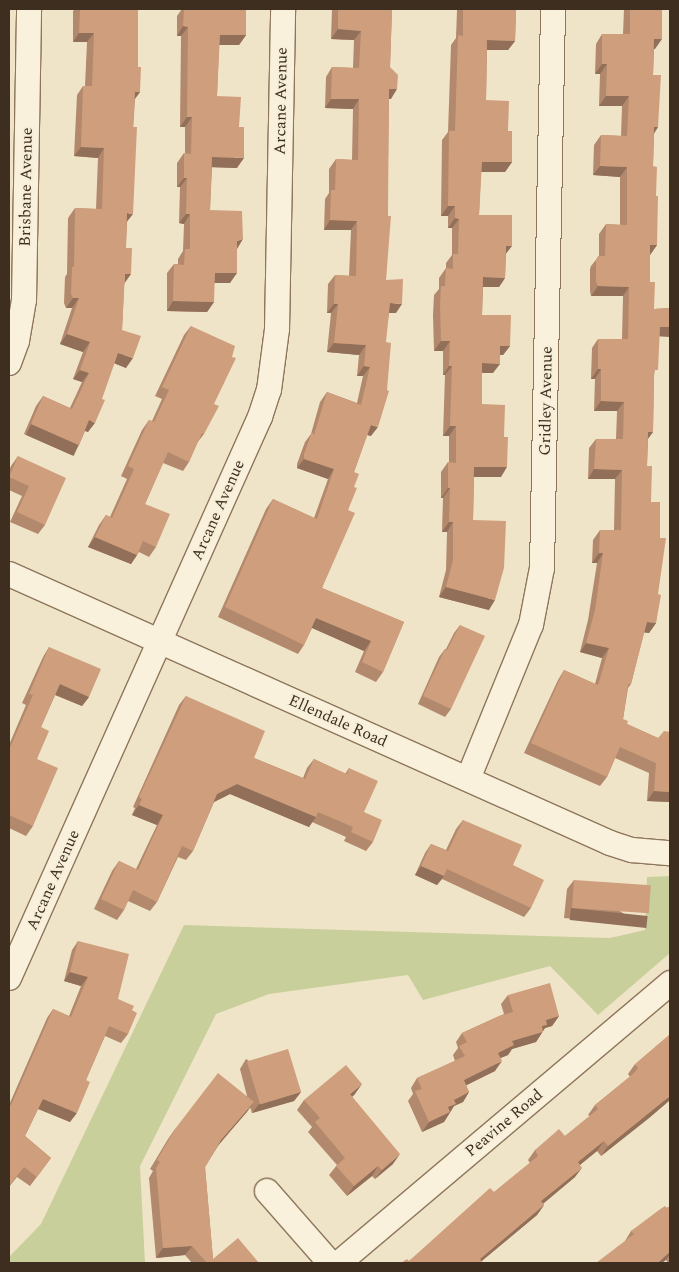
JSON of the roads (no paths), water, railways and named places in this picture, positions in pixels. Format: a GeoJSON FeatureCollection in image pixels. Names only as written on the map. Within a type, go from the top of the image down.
{"type":"FeatureCollection","features":[{"type":"Feature","properties":{"kind":"street","name":"Brisbane Avenue"},"geometry":{"type":"LineString","coordinates":[[9,363],[17,341],[24,300],[29,9]]}},
{"type":"Feature","properties":{"kind":"street","name":"Arcane Avenue"},"geometry":{"type":"LineString","coordinates":[[9,978],[260,417],[269,390],[278,320],[283,9]]}},
{"type":"Feature","properties":{"kind":"street","name":"Gridley Avenue"},"geometry":{"type":"LineString","coordinates":[[468,779],[531,625],[542,568],[553,9]]}},
{"type":"Feature","properties":{"kind":"street","name":"Ellendale Road"},"geometry":{"type":"LineString","coordinates":[[9,574],[610,843],[632,850],[670,853]]}},
{"type":"Feature","properties":{"kind":"street","name":"Peavine Road"},"geometry":{"type":"LineString","coordinates":[[338,1263],[670,983]]}},
{"type":"Feature","properties":{"kind":"street"},"geometry":{"type":"LineString","coordinates":[[267,1191],[330,1263]]}}]}
